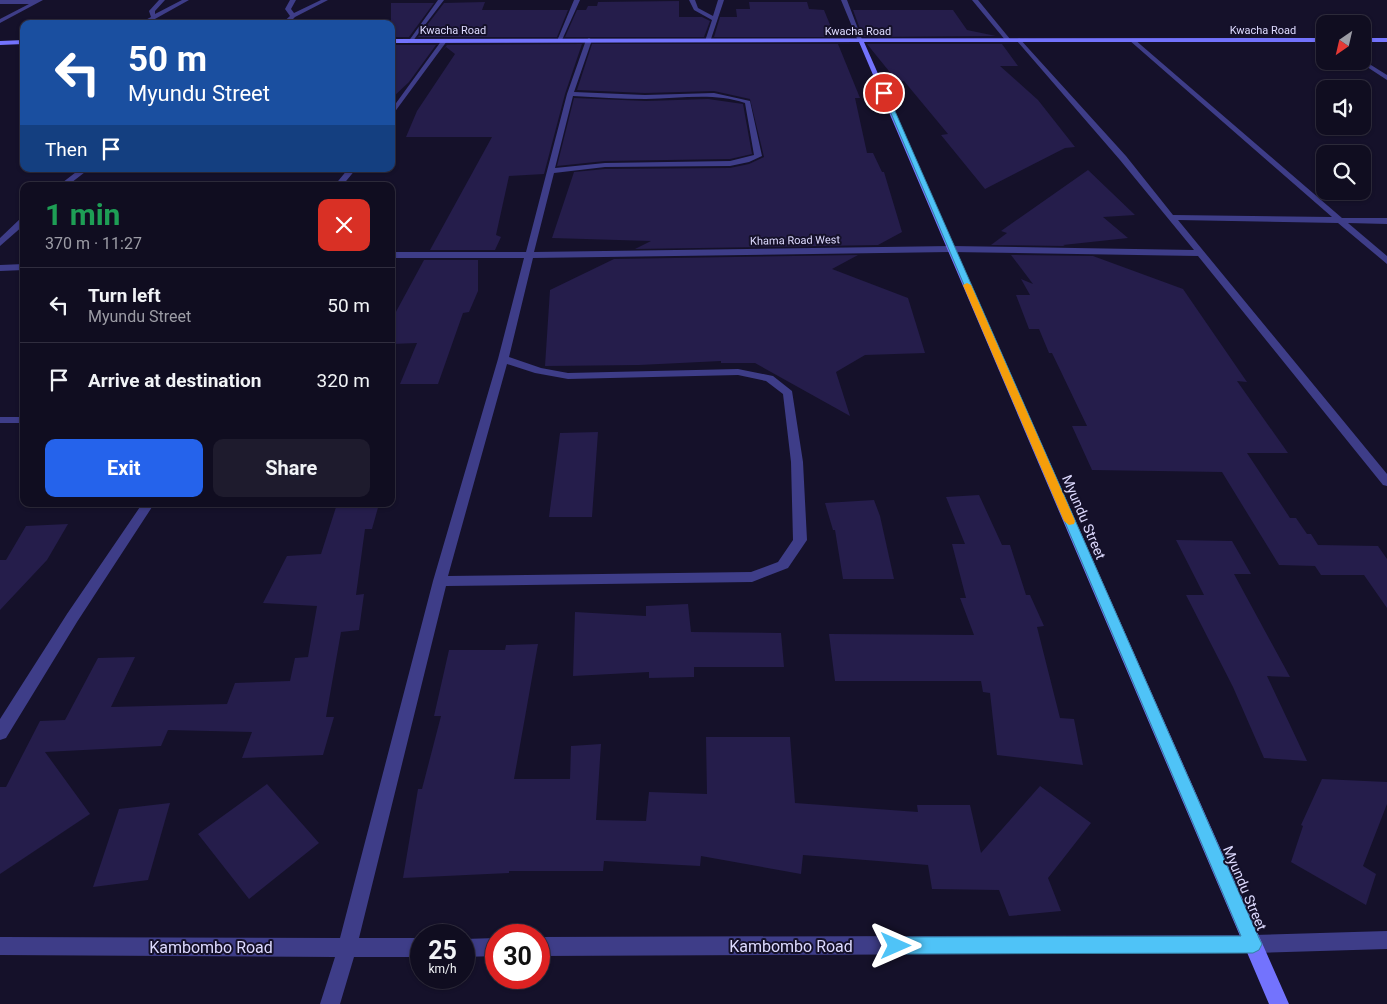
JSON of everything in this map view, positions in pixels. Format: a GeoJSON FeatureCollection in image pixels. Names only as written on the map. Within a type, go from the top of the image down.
{"type":"FeatureCollection","features":[{"type":"Feature","properties":{"kind":"main road","name":"Kwacha Road"},"geometry":{"type":"LineString","coordinates":[[395,41],[1316,40]]}},
{"type":"Feature","properties":{"kind":"main road"},"geometry":{"type":"LineString","coordinates":[[1371,40],[1387,40]]}},
{"type":"Feature","properties":{"kind":"main road","name":"Myundu Street"},"geometry":{"type":"LineString","coordinates":[[861,41],[1279,1004]]}},
{"type":"Feature","properties":{"kind":"main road"},"geometry":{"type":"LineString","coordinates":[[0,43],[20,42]]}},
{"type":"Feature","properties":{"kind":"street"},"geometry":{"type":"LineString","coordinates":[[153,16],[152,11],[162,0]]}},
{"type":"Feature","properties":{"kind":"street"},"geometry":{"type":"LineString","coordinates":[[147,20],[186,0]]}},
{"type":"Feature","properties":{"kind":"street"},"geometry":{"type":"LineString","coordinates":[[293,0],[288,9],[293,16]]}},
{"type":"Feature","properties":{"kind":"street"},"geometry":{"type":"LineString","coordinates":[[288,20],[325,0]]}},
{"type":"Feature","properties":{"kind":"street"},"geometry":{"type":"LineString","coordinates":[[410,41],[441,0]]}},
{"type":"Feature","properties":{"kind":"street"},"geometry":{"type":"LineString","coordinates":[[559,40],[577,0]]}},
{"type":"Feature","properties":{"kind":"street"},"geometry":{"type":"LineString","coordinates":[[692,0],[696,9],[715,19]]}},
{"type":"Feature","properties":{"kind":"street"},"geometry":{"type":"LineString","coordinates":[[708,41],[720,0]]}},
{"type":"Feature","properties":{"kind":"street"},"geometry":{"type":"LineString","coordinates":[[844,0],[861,41]]}},
{"type":"Feature","properties":{"kind":"street"},"geometry":{"type":"LineString","coordinates":[[975,0],[1008,40]]}},
{"type":"Feature","properties":{"kind":"street"},"geometry":{"type":"LineString","coordinates":[[0,2],[38,1]]}},
{"type":"Feature","properties":{"kind":"street"},"geometry":{"type":"LineString","coordinates":[[0,21],[38,1]]}},
{"type":"Feature","properties":{"kind":"street"},"geometry":{"type":"LineString","coordinates":[[330,1004],[347,948],[440,581],[503,359],[570,94],[589,40]]}},
{"type":"Feature","properties":{"kind":"street"},"geometry":{"type":"LineString","coordinates":[[1019,40],[1123,158],[1198,253],[1387,482]]}},
{"type":"Feature","properties":{"kind":"street"},"geometry":{"type":"LineString","coordinates":[[1132,40],[1387,261]]}},
{"type":"Feature","properties":{"kind":"street"},"geometry":{"type":"LineString","coordinates":[[395,109],[444,41]]}},
{"type":"Feature","properties":{"kind":"street"},"geometry":{"type":"LineString","coordinates":[[1371,68],[1387,78]]}},
{"type":"Feature","properties":{"kind":"street"},"geometry":{"type":"LineString","coordinates":[[552,171],[604,164],[730,164],[751,161],[758,156],[748,102],[738,98],[723,95],[656,97],[570,94]]}},
{"type":"Feature","properties":{"kind":"street"},"geometry":{"type":"LineString","coordinates":[[67,182],[81,172]]}},
{"type":"Feature","properties":{"kind":"street"},"geometry":{"type":"LineString","coordinates":[[341,182],[350,172]]}},
{"type":"Feature","properties":{"kind":"street"},"geometry":{"type":"LineString","coordinates":[[1171,217],[1387,221]]}},
{"type":"Feature","properties":{"kind":"street"},"geometry":{"type":"LineString","coordinates":[[0,243],[20,224]]}},
{"type":"Feature","properties":{"kind":"street","name":"Khama Road West"},"geometry":{"type":"LineString","coordinates":[[395,254],[530,255],[951,249],[1198,253]]}},
{"type":"Feature","properties":{"kind":"street"},"geometry":{"type":"LineString","coordinates":[[0,268],[20,267]]}},
{"type":"Feature","properties":{"kind":"street"},"geometry":{"type":"LineString","coordinates":[[440,581],[752,577],[782,565],[800,540],[797,462],[788,393],[769,378],[738,372],[568,376],[539,371],[503,359]]}},
{"type":"Feature","properties":{"kind":"street"},"geometry":{"type":"LineString","coordinates":[[0,420],[20,420]]}},
{"type":"Feature","properties":{"kind":"street"},"geometry":{"type":"LineString","coordinates":[[0,734],[72,618],[146,507]]}},
{"type":"Feature","properties":{"kind":"street","name":"Kambombo Road"},"geometry":{"type":"LineString","coordinates":[[550,947],[1253,944],[1387,940]]}},
{"type":"Feature","properties":{"kind":"street","name":"Kambombo Road"},"geometry":{"type":"LineString","coordinates":[[0,946],[410,948]]}},
{"type":"Feature","properties":{"kind":"building"},"geometry":{"type":"Polygon","coordinates":[[[679,1],[679,17],[702,17],[710,21],[704,37],[565,37],[577,10],[586,10],[588,6],[597,6],[598,2],[679,1]]]}},
{"type":"Feature","properties":{"kind":"building"},"geometry":{"type":"Polygon","coordinates":[[[485,2],[482,10],[568,10],[557,37],[418,37],[444,3],[485,2]]]}},
{"type":"Feature","properties":{"kind":"building"},"geometry":{"type":"Polygon","coordinates":[[[749,2],[807,2],[809,9],[824,10],[835,37],[714,37],[720,17],[737,17],[736,9],[750,9],[749,2]]]}},
{"type":"Feature","properties":{"kind":"building"},"geometry":{"type":"Polygon","coordinates":[[[391,3],[434,3],[409,37],[395,37],[395,20],[391,20],[391,3]]]}},
{"type":"Feature","properties":{"kind":"building"},"geometry":{"type":"Polygon","coordinates":[[[853,10],[953,10],[967,30],[996,36],[863,37],[853,10]]]}},
{"type":"Feature","properties":{"kind":"building"},"geometry":{"type":"Polygon","coordinates":[[[582,44],[565,94],[544,174],[509,176],[496,235],[501,237],[495,250],[430,250],[492,137],[406,137],[417,111],[455,54],[446,47],[442,51],[447,45],[582,44]]]}},
{"type":"Feature","properties":{"kind":"building"},"geometry":{"type":"Polygon","coordinates":[[[592,44],[838,44],[860,98],[855,98],[867,153],[873,153],[882,172],[884,172],[902,232],[878,245],[635,249],[651,241],[552,238],[574,172],[605,169],[730,168],[749,164],[764,157],[750,99],[714,91],[645,93],[577,90],[592,44]]]}},
{"type":"Feature","properties":{"kind":"building"},"geometry":{"type":"Polygon","coordinates":[[[867,44],[1002,44],[1018,66],[1000,66],[1038,100],[1075,147],[1065,148],[985,189],[941,135],[948,134],[904,81],[897,81],[867,44]]]}},
{"type":"Feature","properties":{"kind":"building"},"geometry":{"type":"Polygon","coordinates":[[[395,45],[436,45],[409,82],[395,95],[395,45]]]}},
{"type":"Feature","properties":{"kind":"building"},"geometry":{"type":"Polygon","coordinates":[[[574,98],[646,101],[708,99],[743,104],[752,154],[730,159],[605,161],[557,166],[574,98]]]}},
{"type":"Feature","properties":{"kind":"building"},"geometry":{"type":"Polygon","coordinates":[[[1088,170],[1135,215],[1103,217],[1128,238],[1063,245],[1065,246],[991,245],[1007,233],[1001,231],[1088,170]]]}},
{"type":"Feature","properties":{"kind":"building"},"geometry":{"type":"Polygon","coordinates":[[[858,255],[832,269],[908,298],[925,353],[865,355],[836,372],[850,416],[755,363],[721,363],[721,361],[639,365],[545,366],[550,290],[614,259],[858,255]]]}},
{"type":"Feature","properties":{"kind":"building"},"geometry":{"type":"Polygon","coordinates":[[[1011,255],[1093,256],[1183,289],[1247,382],[1237,381],[1288,453],[1247,453],[1290,518],[1296,518],[1307,534],[1311,534],[1318,545],[1378,546],[1387,559],[1387,608],[1364,575],[1321,575],[1315,566],[1279,565],[1222,472],[1092,470],[1072,426],[1087,426],[1052,353],[1049,353],[1039,329],[1029,329],[1016,295],[1030,295],[1021,279],[1033,284],[1011,255]]]}},
{"type":"Feature","properties":{"kind":"building"},"geometry":{"type":"Polygon","coordinates":[[[424,260],[478,260],[478,291],[469,312],[463,313],[438,384],[400,384],[417,343],[395,344],[395,314],[424,260]]]}},
{"type":"Feature","properties":{"kind":"building"},"geometry":{"type":"Polygon","coordinates":[[[598,432],[592,517],[549,517],[560,433],[598,432]]]}},
{"type":"Feature","properties":{"kind":"building"},"geometry":{"type":"Polygon","coordinates":[[[979,495],[1002,545],[1010,545],[1026,595],[1030,595],[1044,626],[1037,627],[1060,718],[1074,719],[1083,765],[997,755],[990,693],[983,692],[981,681],[835,681],[829,634],[974,635],[960,598],[966,598],[952,544],[965,544],[946,497],[979,495]]]}},
{"type":"Feature","properties":{"kind":"building"},"geometry":{"type":"Polygon","coordinates":[[[874,500],[880,516],[894,579],[843,579],[835,530],[833,530],[825,503],[874,500]]]}},
{"type":"Feature","properties":{"kind":"building"},"geometry":{"type":"Polygon","coordinates":[[[336,507],[378,507],[372,529],[365,529],[356,595],[364,594],[359,630],[341,632],[326,717],[334,717],[323,755],[242,758],[252,732],[168,730],[161,746],[45,752],[90,814],[0,874],[0,787],[6,787],[40,721],[65,720],[98,658],[135,657],[111,707],[227,704],[235,683],[290,681],[295,658],[308,657],[317,606],[263,603],[287,556],[321,554],[336,507]]]}},
{"type":"Feature","properties":{"kind":"building"},"geometry":{"type":"Polygon","coordinates":[[[68,524],[47,560],[0,610],[0,560],[6,560],[26,526],[68,524]]]}},
{"type":"Feature","properties":{"kind":"building"},"geometry":{"type":"Polygon","coordinates":[[[1176,540],[1232,541],[1251,574],[1234,574],[1290,677],[1267,676],[1307,761],[1264,758],[1233,687],[1186,595],[1204,595],[1176,540]]]}},
{"type":"Feature","properties":{"kind":"building"},"geometry":{"type":"Polygon","coordinates":[[[688,604],[691,632],[781,633],[784,667],[694,667],[694,677],[649,678],[649,672],[573,676],[575,612],[646,616],[646,606],[688,604]]]}},
{"type":"Feature","properties":{"kind":"building"},"geometry":{"type":"Polygon","coordinates":[[[538,644],[514,779],[570,779],[571,746],[601,744],[596,820],[646,821],[649,792],[707,794],[706,737],[790,737],[795,803],[918,812],[917,805],[970,805],[981,853],[1040,786],[1091,823],[1048,878],[1061,911],[1009,916],[999,890],[932,889],[928,865],[803,855],[801,874],[701,856],[700,866],[604,861],[603,871],[509,871],[509,873],[403,878],[418,789],[422,789],[441,716],[434,716],[449,650],[505,650],[506,645],[538,644]]]}},
{"type":"Feature","properties":{"kind":"building"},"geometry":{"type":"Polygon","coordinates":[[[1322,779],[1387,782],[1387,804],[1363,866],[1376,874],[1366,905],[1291,862],[1303,826],[1301,825],[1322,779]]]}},
{"type":"Feature","properties":{"kind":"building"},"geometry":{"type":"Polygon","coordinates":[[[267,784],[319,843],[249,899],[198,834],[267,784]]]}},
{"type":"Feature","properties":{"kind":"building"},"geometry":{"type":"Polygon","coordinates":[[[170,803],[148,880],[93,887],[119,809],[170,803]]]}},
{"type":"Feature","properties":{"kind":"slow traffic"},"geometry":{"type":"LineString","coordinates":[[967,285],[1069,521]]}},
{"type":"Feature","properties":{"kind":"route"},"geometry":{"type":"LineString","coordinates":[[884,93],[1253,944],[896,946]]}}]}
